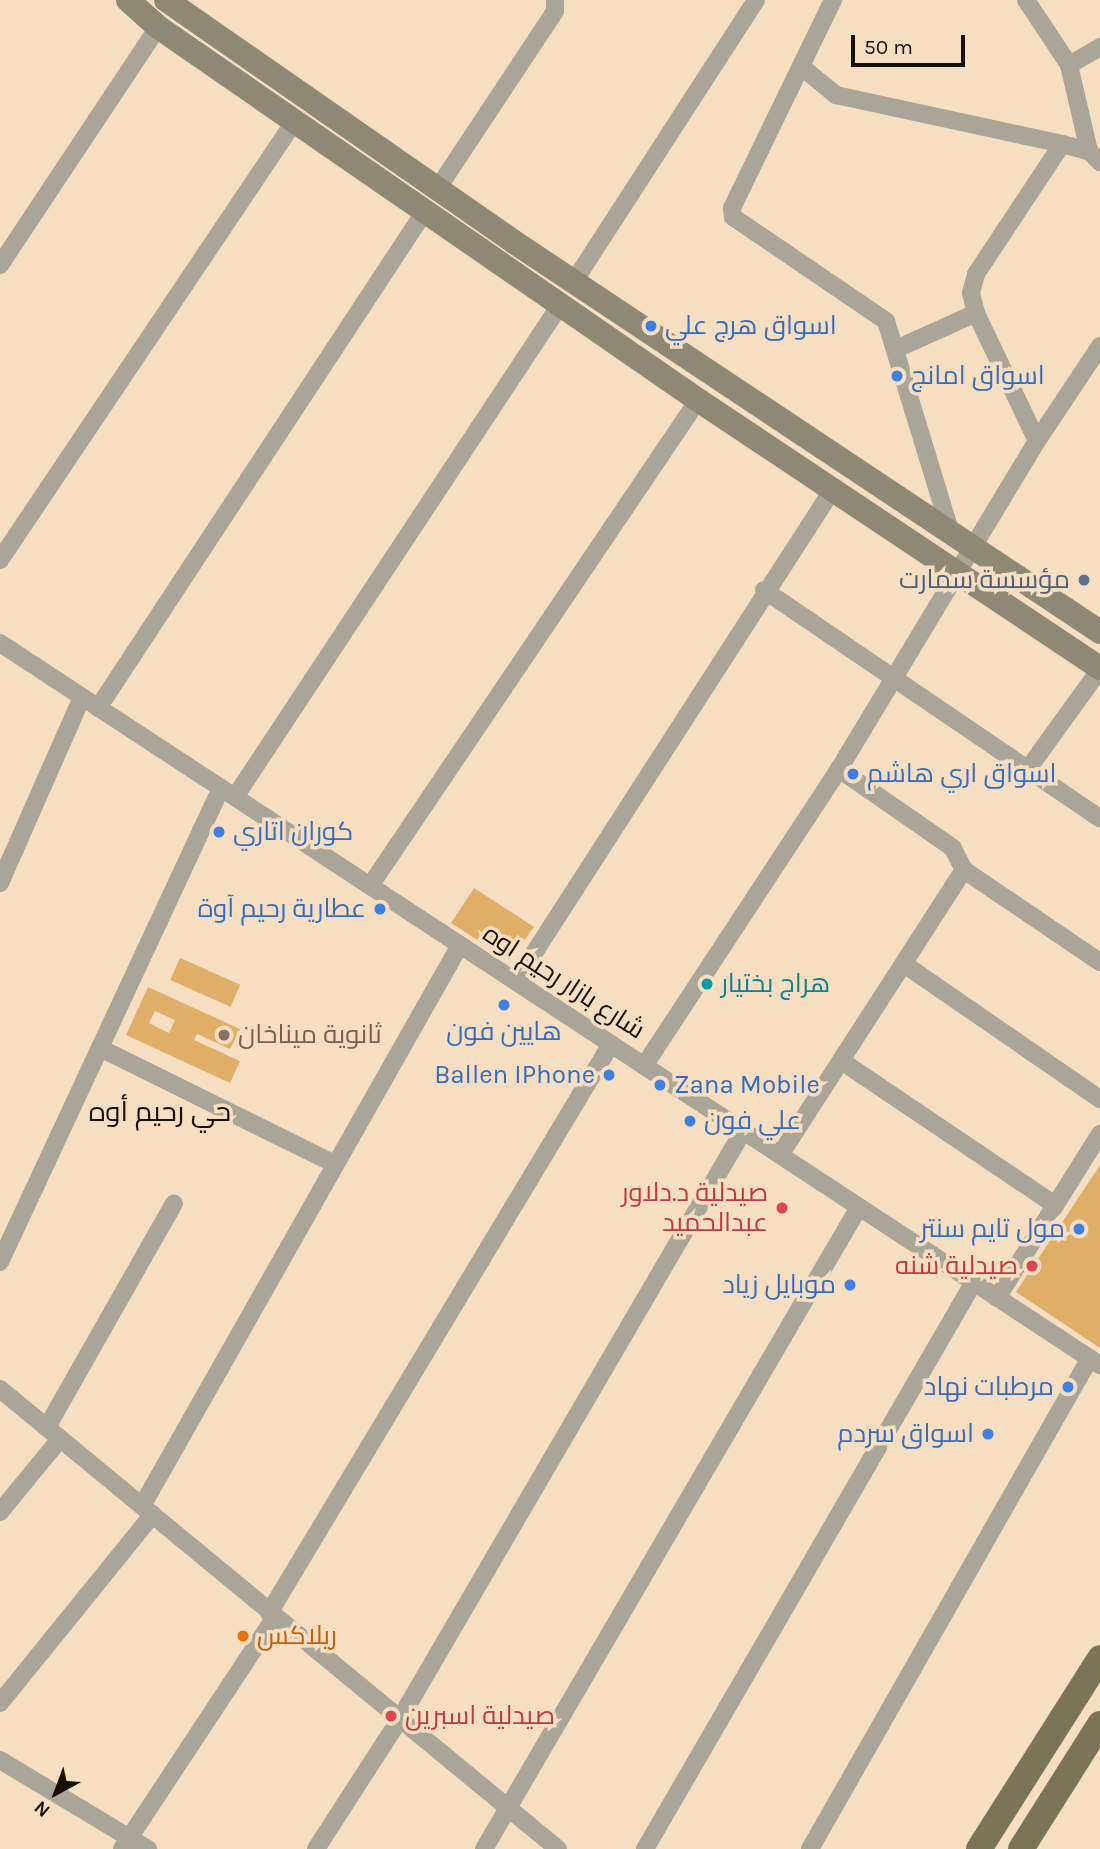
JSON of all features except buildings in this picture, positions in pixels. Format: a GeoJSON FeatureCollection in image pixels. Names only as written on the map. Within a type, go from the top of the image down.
{"type":"FeatureCollection","features":[{"type":"Feature","properties":{"kind":"main road"},"geometry":{"type":"LineString","coordinates":[[979,1849],[1100,1658]]}},
{"type":"Feature","properties":{"kind":"main road"},"geometry":{"type":"LineString","coordinates":[[1021,1849],[1099,1727]]}},
{"type":"Feature","properties":{"kind":"street"},"geometry":{"type":"LineString","coordinates":[[128,0],[158,27],[698,400],[1100,668],[1028,769]]}},
{"type":"Feature","properties":{"kind":"street"},"geometry":{"type":"LineString","coordinates":[[166,0],[514,242],[575,280],[1100,632]]}},
{"type":"Feature","properties":{"kind":"street"},"geometry":{"type":"LineString","coordinates":[[438,188],[555,11],[555,0]]}},
{"type":"Feature","properties":{"kind":"street"},"geometry":{"type":"LineString","coordinates":[[575,280],[756,0]]}},
{"type":"Feature","properties":{"kind":"street"},"geometry":{"type":"LineString","coordinates":[[645,1066],[766,873],[839,769],[892,677],[958,574],[962,542],[886,321],[733,217],[732,208],[803,68],[833,0]]}},
{"type":"Feature","properties":{"kind":"street"},"geometry":{"type":"LineString","coordinates":[[1026,0],[1069,65],[1095,157]]}},
{"type":"Feature","properties":{"kind":"street"},"geometry":{"type":"LineString","coordinates":[[0,265],[158,27]]}},
{"type":"Feature","properties":{"kind":"street"},"geometry":{"type":"LineString","coordinates":[[1069,65],[1100,47]]}},
{"type":"Feature","properties":{"kind":"street"},"geometry":{"type":"LineString","coordinates":[[803,68],[836,95],[1062,144],[1095,157]]}},
{"type":"Feature","properties":{"kind":"street"},"geometry":{"type":"LineString","coordinates":[[0,560],[294,122]]}},
{"type":"Feature","properties":{"kind":"street"},"geometry":{"type":"LineString","coordinates":[[1037,441],[976,313],[971,293],[976,274],[1062,144]]}},
{"type":"Feature","properties":{"kind":"street"},"geometry":{"type":"LineString","coordinates":[[98,708],[425,211]]}},
{"type":"Feature","properties":{"kind":"street"},"geometry":{"type":"LineString","coordinates":[[502,263],[514,242]]}},
{"type":"Feature","properties":{"kind":"street"},"geometry":{"type":"LineString","coordinates":[[0,1262],[100,1048],[228,792],[560,305]]}},
{"type":"Feature","properties":{"kind":"street"},"geometry":{"type":"LineString","coordinates":[[896,349],[976,313]]}},
{"type":"Feature","properties":{"kind":"street"},"geometry":{"type":"LineString","coordinates":[[962,542],[1037,441],[1100,346]]}},
{"type":"Feature","properties":{"kind":"street"},"geometry":{"type":"LineString","coordinates":[[370,886],[698,400]]}},
{"type":"Feature","properties":{"kind":"street"},"geometry":{"type":"LineString","coordinates":[[516,981],[764,590],[832,489]]}},
{"type":"Feature","properties":{"kind":"street"},"geometry":{"type":"LineString","coordinates":[[764,590],[1100,818]]}},
{"type":"Feature","properties":{"kind":"street","name":"شارع بازار رحيم اوه"},"geometry":{"type":"LineString","coordinates":[[0,643],[1095,1361]]}},
{"type":"Feature","properties":{"kind":"street"},"geometry":{"type":"LineString","coordinates":[[0,883],[82,697]]}},
{"type":"Feature","properties":{"kind":"street"},"geometry":{"type":"LineString","coordinates":[[839,769],[953,848],[964,870],[1098,956]]}},
{"type":"Feature","properties":{"kind":"street"},"geometry":{"type":"LineString","coordinates":[[780,1155],[843,1062],[964,870]]}},
{"type":"Feature","properties":{"kind":"street"},"geometry":{"type":"LineString","coordinates":[[0,1703],[147,1510],[333,1163],[460,944]]}},
{"type":"Feature","properties":{"kind":"street"},"geometry":{"type":"LineString","coordinates":[[904,964],[1100,1099]]}},
{"type":"Feature","properties":{"kind":"street"},"geometry":{"type":"LineString","coordinates":[[126,1844],[272,1615],[611,1044]]}},
{"type":"Feature","properties":{"kind":"street"},"geometry":{"type":"LineString","coordinates":[[100,1048],[333,1163]]}},
{"type":"Feature","properties":{"kind":"street"},"geometry":{"type":"LineString","coordinates":[[843,1062],[1055,1205]]}},
{"type":"Feature","properties":{"kind":"street"},"geometry":{"type":"LineString","coordinates":[[316,1849],[401,1717],[743,1131]]}},
{"type":"Feature","properties":{"kind":"street"},"geometry":{"type":"LineString","coordinates":[[997,1298],[1100,1134]]}},
{"type":"Feature","properties":{"kind":"street"},"geometry":{"type":"LineString","coordinates":[[0,1512],[54,1433],[174,1203]]}},
{"type":"Feature","properties":{"kind":"street"},"geometry":{"type":"LineString","coordinates":[[484,1849],[511,1809],[859,1207]]}},
{"type":"Feature","properties":{"kind":"street"},"geometry":{"type":"LineString","coordinates":[[645,1849],[974,1282]]}},
{"type":"Feature","properties":{"kind":"street"},"geometry":{"type":"LineString","coordinates":[[810,1849],[1095,1361]]}},
{"type":"Feature","properties":{"kind":"street"},"geometry":{"type":"LineString","coordinates":[[0,1388],[558,1849]]}},
{"type":"Feature","properties":{"kind":"street"},"geometry":{"type":"LineString","coordinates":[[0,1760],[126,1844],[148,1849]]}},
{"type":"Feature","properties":{"kind":"place","name":"اسواق هرج علي"},"geometry":{"type":"Point","coordinates":[651,326]}},
{"type":"Feature","properties":{"kind":"place","name":"اسواق امانج"},"geometry":{"type":"Point","coordinates":[897,376]}},
{"type":"Feature","properties":{"kind":"place","name":"مؤسسة سمارت"},"geometry":{"type":"Point","coordinates":[1084,580]}},
{"type":"Feature","properties":{"kind":"place","name":"اسواق اري هاشم"},"geometry":{"type":"Point","coordinates":[853,774]}},
{"type":"Feature","properties":{"kind":"place","name":"كوران اتاري"},"geometry":{"type":"Point","coordinates":[219,832]}},
{"type":"Feature","properties":{"kind":"place","name":"عطارية رحيم آوة"},"geometry":{"type":"Point","coordinates":[380,909]}},
{"type":"Feature","properties":{"kind":"place","name":"هراج بختيار"},"geometry":{"type":"Point","coordinates":[707,984]}},
{"type":"Feature","properties":{"kind":"place","name":"هايين فون"},"geometry":{"type":"Point","coordinates":[504,1005]}},
{"type":"Feature","properties":{"kind":"place","name":"ثانوية ميناخان"},"geometry":{"type":"Point","coordinates":[224,1035]}},
{"type":"Feature","properties":{"kind":"place","name":"Ballen IPhone"},"geometry":{"type":"Point","coordinates":[609,1075]}},
{"type":"Feature","properties":{"kind":"place","name":"Zana Mobile"},"geometry":{"type":"Point","coordinates":[660,1085]}},
{"type":"Feature","properties":{"kind":"place","name":"علي فون"},"geometry":{"type":"Point","coordinates":[690,1121]}},
{"type":"Feature","properties":{"kind":"place","name":"صيدلية د.دلاور عبدالحميد"},"geometry":{"type":"Point","coordinates":[782,1208]}},
{"type":"Feature","properties":{"kind":"place","name":"مول تايم سنتر"},"geometry":{"type":"Point","coordinates":[1079,1229]}},
{"type":"Feature","properties":{"kind":"place","name":"صيدلية شنه"},"geometry":{"type":"Point","coordinates":[1032,1266]}},
{"type":"Feature","properties":{"kind":"place","name":"موبايل زياد"},"geometry":{"type":"Point","coordinates":[850,1285]}},
{"type":"Feature","properties":{"kind":"place","name":"مرطبات نهاد"},"geometry":{"type":"Point","coordinates":[1068,1387]}},
{"type":"Feature","properties":{"kind":"place","name":"اسواق سردم"},"geometry":{"type":"Point","coordinates":[988,1434]}},
{"type":"Feature","properties":{"kind":"place","name":"ریلاکس"},"geometry":{"type":"Point","coordinates":[243,1636]}},
{"type":"Feature","properties":{"kind":"place","name":"صيدلية اسبرين"},"geometry":{"type":"Point","coordinates":[391,1716]}},
{"type":"Feature","properties":{"kind":"district","name":"حي رحيم أوه"},"geometry":{"type":"Point","coordinates":[160,1112]}}]}
